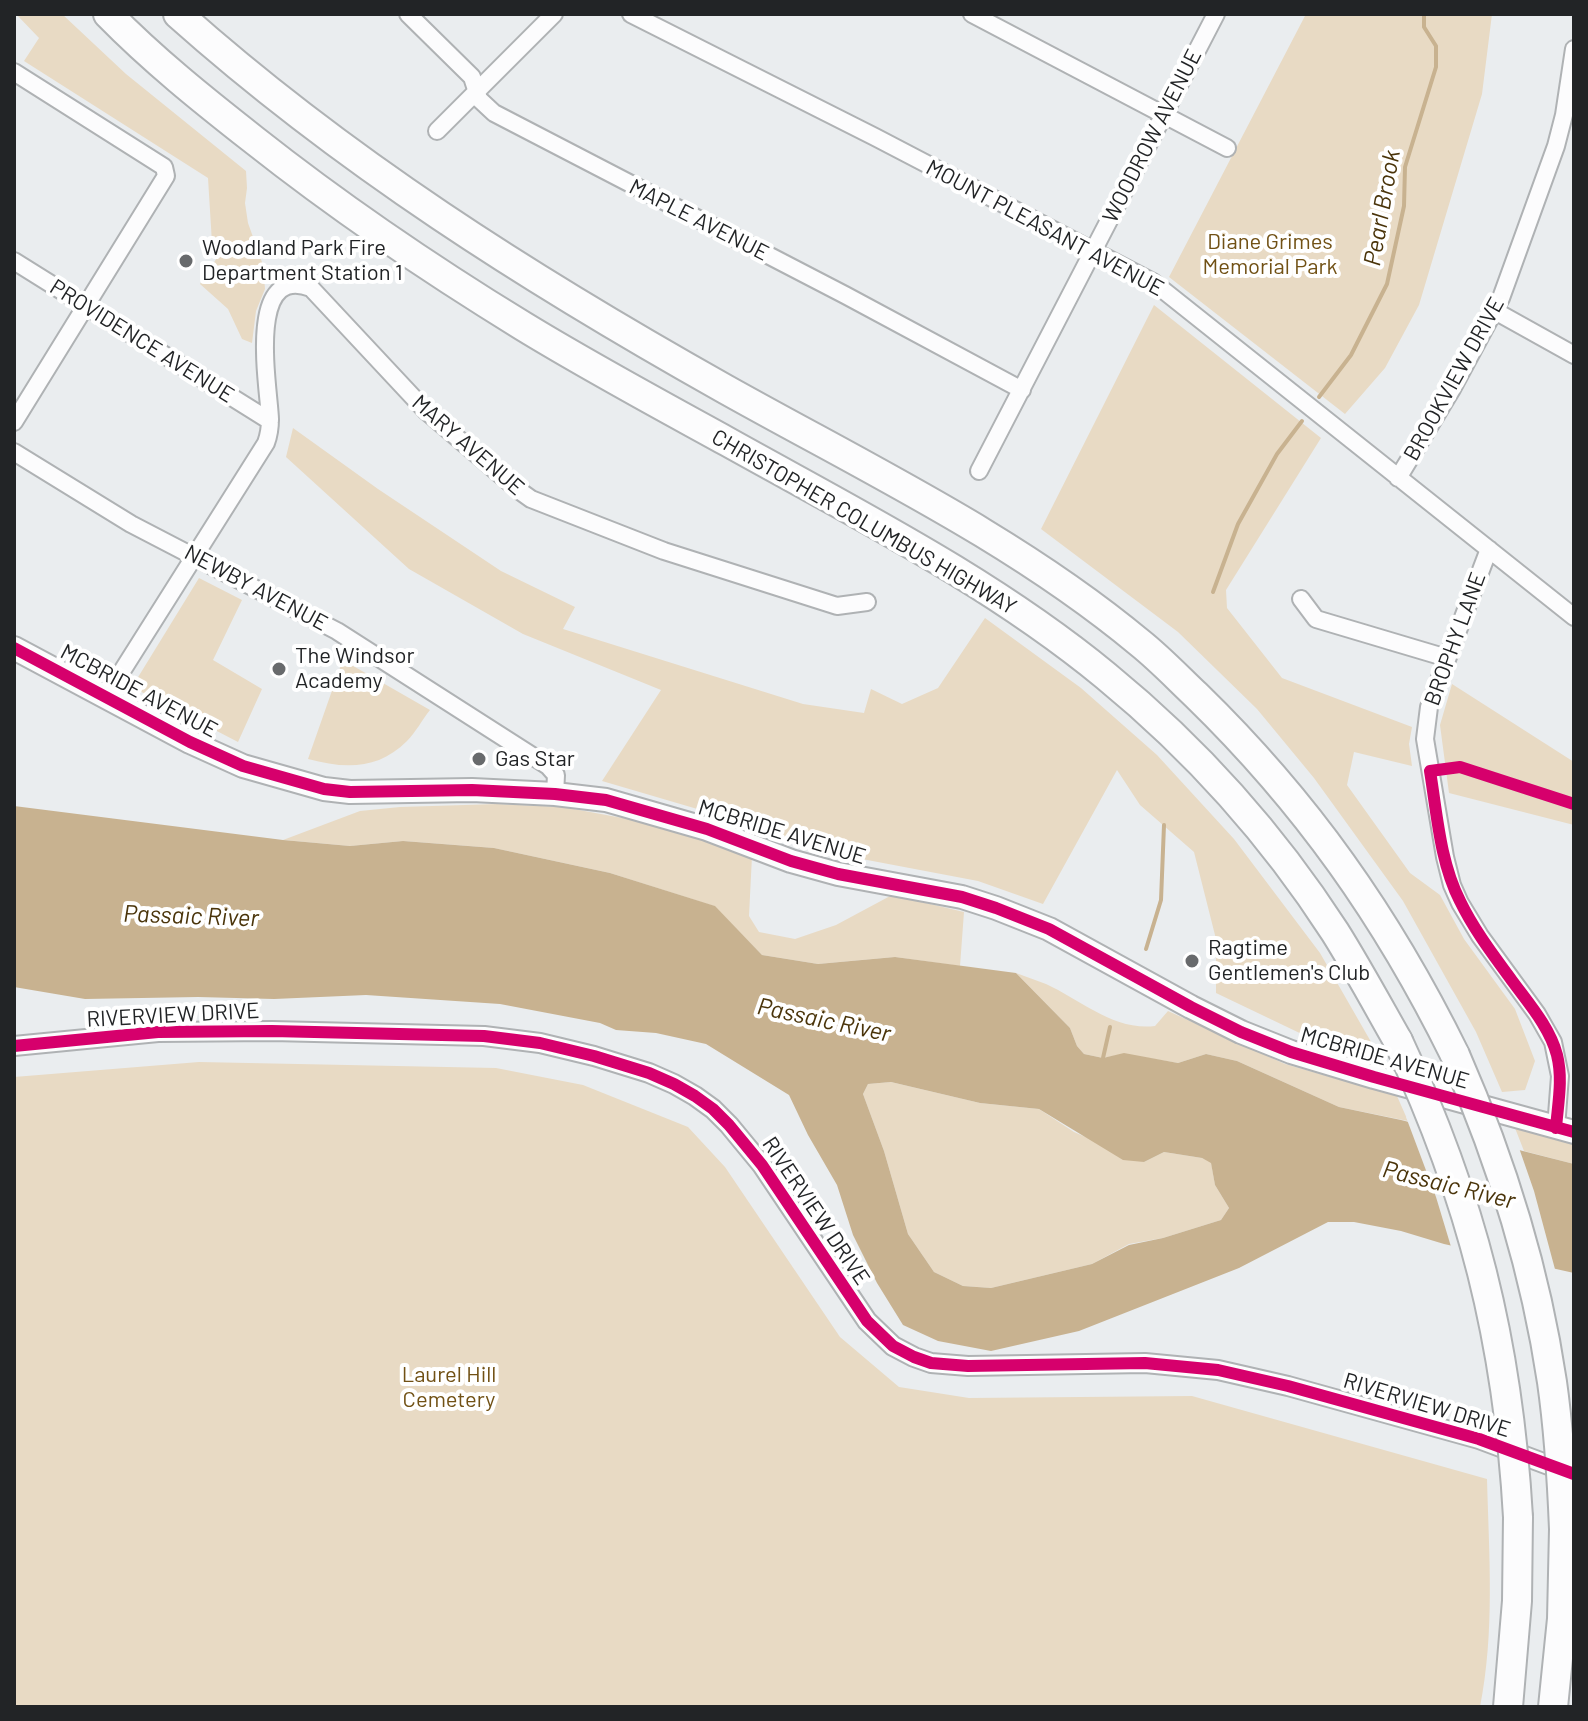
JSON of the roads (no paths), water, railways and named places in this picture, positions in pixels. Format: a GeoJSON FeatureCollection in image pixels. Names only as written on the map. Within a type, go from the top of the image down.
{"type":"FeatureCollection","features":[{"type":"Feature","properties":{"kind":"highway"},"geometry":{"type":"LineString","coordinates":[[92,14],[137,42]]}},
{"type":"Feature","properties":{"kind":"highway","name":"CHRISTOPHER COLUMBUS HIGHWAY"},"geometry":{"type":"LineString","coordinates":[[108,14],[188,87],[273,155],[425,264],[576,358],[956,571],[1028,618],[1143,708],[1212,776],[1276,851],[1333,930],[1398,1041],[1425,1098],[1472,1229],[1504,1374],[1512,1437],[1518,1517],[1517,1601],[1508,1707]]}},
{"type":"Feature","properties":{"kind":"highway","name":"CHRISTOPHER COLUMBUS HIGHWAY"},"geometry":{"type":"LineString","coordinates":[[178,14],[292,110],[515,265],[627,333],[976,530],[1105,614],[1144,646],[1224,722],[1295,801],[1328,843],[1414,975],[1455,1055],[1479,1111],[1522,1238],[1544,1333],[1556,1418],[1564,1529],[1562,1619],[1553,1707]]}},
{"type":"Feature","properties":{"kind":"highway"},"geometry":{"type":"LineString","coordinates":[[192,14],[212,44]]}},
{"type":"Feature","properties":{"kind":"main road","name":"MCBRIDE AVENUE"},"geometry":{"type":"LineString","coordinates":[[14,648],[231,762],[324,789],[350,792],[472,790],[606,800],[707,829],[791,861],[838,874],[962,897],[1049,929],[1241,1032],[1291,1052],[1565,1130]]}},
{"type":"Feature","properties":{"kind":"street","name":"MAPLE AVENUE"},"geometry":{"type":"LineString","coordinates":[[408,14],[472,77],[483,103],[494,113],[1022,390]]}},
{"type":"Feature","properties":{"kind":"street"},"geometry":{"type":"LineString","coordinates":[[437,131],[554,14]]}},
{"type":"Feature","properties":{"kind":"street","name":"MOUNT PLEASANT AVENUE"},"geometry":{"type":"LineString","coordinates":[[631,14],[1153,282],[1574,617]]}},
{"type":"Feature","properties":{"kind":"street"},"geometry":{"type":"LineString","coordinates":[[972,14],[1227,148]]}},
{"type":"Feature","properties":{"kind":"street","name":"WOODROW AVENUE"},"geometry":{"type":"LineString","coordinates":[[979,471],[1216,14]]}},
{"type":"Feature","properties":{"kind":"street","name":"BROOKVIEW DRIVE"},"geometry":{"type":"LineString","coordinates":[[1398,478],[1452,389],[1501,298],[1556,146],[1574,49]]}},
{"type":"Feature","properties":{"kind":"street"},"geometry":{"type":"LineString","coordinates":[[14,72],[164,167],[166,176],[14,422]]}},
{"type":"Feature","properties":{"kind":"street","name":"PROVIDENCE AVENUE"},"geometry":{"type":"LineString","coordinates":[[14,261],[270,421]]}},
{"type":"Feature","properties":{"kind":"street","name":"MARY AVENUE"},"geometry":{"type":"LineString","coordinates":[[270,421],[265,344],[267,314],[280,292],[301,284],[311,288],[426,411],[531,499],[664,551],[837,606],[867,602]]}},
{"type":"Feature","properties":{"kind":"street"},"geometry":{"type":"LineString","coordinates":[[1495,311],[1574,355]]}},
{"type":"Feature","properties":{"kind":"street"},"geometry":{"type":"LineString","coordinates":[[105,698],[262,451],[270,434],[270,421]]}},
{"type":"Feature","properties":{"kind":"street","name":"NEWBY AVENUE"},"geometry":{"type":"LineString","coordinates":[[14,452],[131,524],[337,631],[548,766],[556,775],[555,794]]}},
{"type":"Feature","properties":{"kind":"street","name":"BROPHY LANE"},"geometry":{"type":"LineString","coordinates":[[1489,549],[1429,707],[1425,739],[1452,885],[1469,919],[1537,1014],[1553,1042],[1565,1130]]}},
{"type":"Feature","properties":{"kind":"street"},"geometry":{"type":"LineString","coordinates":[[1301,599],[1316,619],[1447,658]]}},
{"type":"Feature","properties":{"kind":"street","name":"RIVERVIEW DRIVE"},"geometry":{"type":"LineString","coordinates":[[14,1046],[136,1033],[288,1031],[484,1036],[540,1043],[594,1056],[674,1084],[713,1109],[762,1165],[867,1321],[893,1346],[914,1357],[950,1365],[1123,1363],[1218,1370],[1479,1439],[1574,1474]]}},
{"type":"Feature","properties":{"kind":"water","name":"Passaic River"},"geometry":{"type":"Polygon","coordinates":[[[14,806],[350,846],[403,841],[494,848],[610,873],[715,906],[762,955],[818,964],[895,957],[1016,973],[1070,1028],[1084,1054],[1103,1058],[1124,1053],[1178,1063],[1206,1054],[1237,1061],[1339,1107],[1574,1164],[1574,1273],[1444,1244],[1401,1231],[1354,1222],[1328,1222],[1239,1268],[1079,1331],[991,1351],[938,1341],[903,1325],[853,1235],[837,1185],[789,1095],[706,1044],[656,1033],[616,1030],[600,1023],[500,1004],[366,995],[274,999],[85,999],[14,987],[14,806]],[[891,1082],[868,1084],[863,1094],[884,1151],[908,1234],[934,1272],[963,1286],[991,1288],[1092,1264],[1129,1245],[1221,1220],[1229,1208],[1215,1185],[1211,1163],[1202,1158],[1164,1152],[1144,1162],[1123,1160],[1039,1109],[980,1103],[891,1082]]]}},
{"type":"Feature","properties":{"kind":"waterway","name":"Pearl Brook"},"geometry":{"type":"LineString","coordinates":[[1319,397],[1351,355],[1387,284],[1404,206],[1405,167],[1436,67],[1436,46],[1424,27],[1424,14]]}},
{"type":"Feature","properties":{"kind":"waterway","name":"Pearl Brook"},"geometry":{"type":"LineString","coordinates":[[1213,592],[1238,524],[1277,454],[1302,421]]}},
{"type":"Feature","properties":{"kind":"waterway","name":"Pearl Brook"},"geometry":{"type":"LineString","coordinates":[[1146,949],[1161,900],[1164,825]]}},
{"type":"Feature","properties":{"kind":"waterway","name":"Pearl Brook"},"geometry":{"type":"LineString","coordinates":[[1103,1058],[1110,1027]]}},
{"type":"Feature","properties":{"kind":"place","name":"Woodland Park Fire Department Station 1"},"geometry":{"type":"Point","coordinates":[186,261]}},
{"type":"Feature","properties":{"kind":"place","name":"The Windsor Academy"},"geometry":{"type":"Point","coordinates":[279,669]}},
{"type":"Feature","properties":{"kind":"place","name":"Gas Star"},"geometry":{"type":"Point","coordinates":[479,759]}},
{"type":"Feature","properties":{"kind":"place","name":"Ragtime Gentlemen's Club"},"geometry":{"type":"Point","coordinates":[1192,961]}},
{"type":"Feature","properties":{"kind":"park label","name":"Diane Grimes Memorial Park"},"geometry":{"type":"Point","coordinates":[1270,254]}},
{"type":"Feature","properties":{"kind":"park label","name":"Laurel Hill Cemetery"},"geometry":{"type":"Point","coordinates":[449,1388]}}]}
